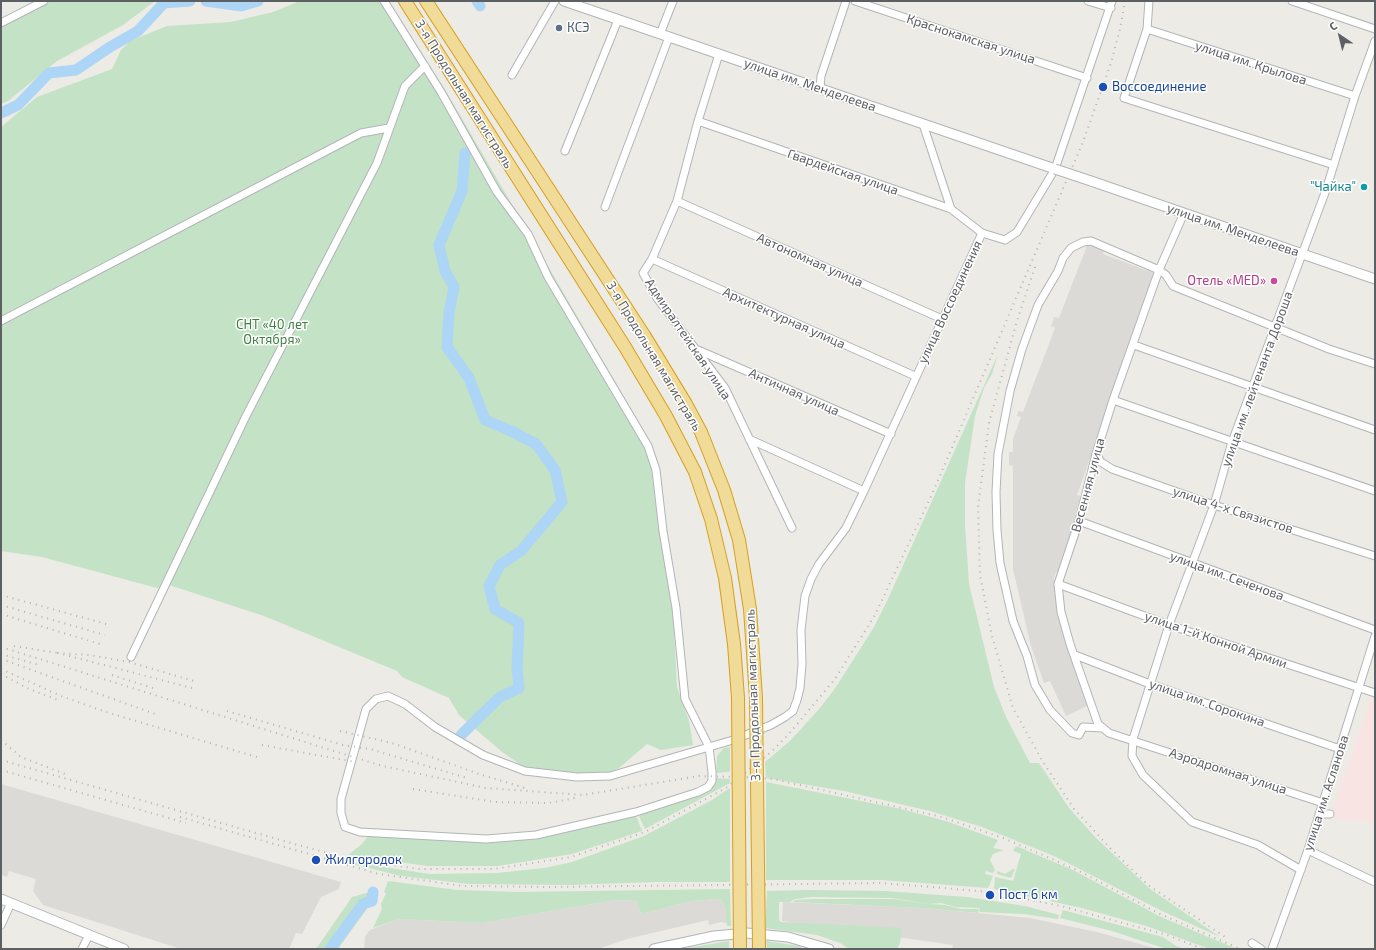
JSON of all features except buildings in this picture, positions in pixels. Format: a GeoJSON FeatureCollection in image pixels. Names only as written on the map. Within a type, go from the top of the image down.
{"type":"FeatureCollection","features":[{"type":"Feature","properties":{"kind":"highway","name":"3-я Продольная магистраль"},"geometry":{"type":"LineString","coordinates":[[405,1],[629,353],[666,416],[695,472],[711,518],[726,578],[734,644],[738,698],[740,949]]}},
{"type":"Feature","properties":{"kind":"highway","name":"3-я Продольная магистраль"},"geometry":{"type":"LineString","coordinates":[[426,1],[644,335],[686,404],[701,432],[724,490],[740,547],[750,609],[756,698],[759,949]]}},
{"type":"Feature","properties":{"kind":"main road","name":"улица им. Менделеева"},"geometry":{"type":"LineString","coordinates":[[564,1],[1375,279]]}},
{"type":"Feature","properties":{"kind":"main road"},"geometry":{"type":"LineString","coordinates":[[1,899],[124,949]]}},
{"type":"Feature","properties":{"kind":"main road"},"geometry":{"type":"LineString","coordinates":[[654,949],[714,936],[747,934],[788,937],[828,949]]}},
{"type":"Feature","properties":{"kind":"street"},"geometry":{"type":"LineString","coordinates":[[1,23],[44,1]]}},
{"type":"Feature","properties":{"kind":"street"},"geometry":{"type":"LineString","coordinates":[[384,1],[425,66],[497,192],[528,234],[548,276],[648,446],[656,470],[663,531],[676,608],[685,699],[710,747]]}},
{"type":"Feature","properties":{"kind":"street"},"geometry":{"type":"LineString","coordinates":[[512,75],[555,1]]}},
{"type":"Feature","properties":{"kind":"street"},"geometry":{"type":"LineString","coordinates":[[604,206],[664,35],[673,1]]}},
{"type":"Feature","properties":{"kind":"street"},"geometry":{"type":"LineString","coordinates":[[820,88],[821,76],[846,1]]}},
{"type":"Feature","properties":{"kind":"street","name":"Краснокамская улица"},"geometry":{"type":"LineString","coordinates":[[855,1],[1087,78]]}},
{"type":"Feature","properties":{"kind":"street"},"geometry":{"type":"LineString","coordinates":[[1088,1],[1111,5]]}},
{"type":"Feature","properties":{"kind":"street"},"geometry":{"type":"LineString","coordinates":[[1149,1],[1147,29],[1124,98],[1334,165]]}},
{"type":"Feature","properties":{"kind":"street"},"geometry":{"type":"LineString","coordinates":[[1292,1],[1375,29]]}},
{"type":"Feature","properties":{"kind":"street","name":"улица Воссоединения"},"geometry":{"type":"LineString","coordinates":[[710,747],[712,781],[708,787],[698,792],[636,812],[536,835],[486,839],[360,832],[345,827],[341,812],[341,799],[366,709],[376,699],[388,696],[405,704],[459,742],[484,755],[525,771],[577,778],[610,776],[710,747],[771,725],[793,711],[800,688],[802,664],[801,630],[805,596],[811,579],[818,564],[846,528],[891,434],[915,376],[982,233],[1005,240],[1016,232],[1055,169],[1111,5]]}},
{"type":"Feature","properties":{"kind":"street"},"geometry":{"type":"LineString","coordinates":[[565,151],[618,20]]}},
{"type":"Feature","properties":{"kind":"street","name":"улица им. Крылова"},"geometry":{"type":"LineString","coordinates":[[1147,29],[1355,96]]}},
{"type":"Feature","properties":{"kind":"street","name":"улица им. лейтенанта Дороша"},"geometry":{"type":"LineString","coordinates":[[1301,870],[1258,845],[1192,822],[1143,776],[1132,756],[1133,739],[1169,625],[1193,564],[1214,504],[1232,442],[1334,165],[1355,96],[1375,41]]}},
{"type":"Feature","properties":{"kind":"street","name":"Адмиралтейская улица"},"geometry":{"type":"LineString","coordinates":[[720,54],[698,121],[677,201],[652,259],[643,274],[657,298],[697,349],[724,388],[792,528]]}},
{"type":"Feature","properties":{"kind":"street"},"geometry":{"type":"LineString","coordinates":[[131,657],[246,416],[370,176],[405,86],[425,66]]}},
{"type":"Feature","properties":{"kind":"street","name":"Гвардейская улица"},"geometry":{"type":"LineString","coordinates":[[698,121],[951,209],[982,233]]}},
{"type":"Feature","properties":{"kind":"street"},"geometry":{"type":"LineString","coordinates":[[923,124],[951,209]]}},
{"type":"Feature","properties":{"kind":"street"},"geometry":{"type":"LineString","coordinates":[[1,321],[361,133],[389,128]]}},
{"type":"Feature","properties":{"kind":"street","name":"Автономная улица"},"geometry":{"type":"LineString","coordinates":[[677,201],[942,319]]}},
{"type":"Feature","properties":{"kind":"street","name":"Весенняя улица"},"geometry":{"type":"LineString","coordinates":[[1103,728],[1098,724],[1092,710],[1062,612],[1058,584],[1079,521],[1096,454],[1113,400],[1159,270],[1184,213]]}},
{"type":"Feature","properties":{"kind":"street"},"geometry":{"type":"LineString","coordinates":[[1133,739],[1110,733],[1103,728],[1083,727],[1079,735],[1072,733],[1050,710],[1035,686],[1027,656],[1013,621],[1000,563],[996,492],[998,454],[1010,391],[1022,349],[1038,305],[1058,271],[1063,258],[1071,248],[1083,242],[1091,241],[1159,270],[1166,275],[1173,286],[1329,349],[1375,364]]}},
{"type":"Feature","properties":{"kind":"street","name":"Архитектурная улица"},"geometry":{"type":"LineString","coordinates":[[652,259],[915,376]]}},
{"type":"Feature","properties":{"kind":"street"},"geometry":{"type":"LineString","coordinates":[[1134,344],[1375,430]]}},
{"type":"Feature","properties":{"kind":"street","name":"Античная улица"},"geometry":{"type":"LineString","coordinates":[[697,349],[891,434]]}},
{"type":"Feature","properties":{"kind":"street"},"geometry":{"type":"LineString","coordinates":[[1113,400],[1375,491]]}},
{"type":"Feature","properties":{"kind":"street"},"geometry":{"type":"LineString","coordinates":[[749,439],[864,491]]}},
{"type":"Feature","properties":{"kind":"street","name":"улица 4-х Связистов"},"geometry":{"type":"LineString","coordinates":[[1096,454],[1101,462],[1112,469],[1375,556]]}},
{"type":"Feature","properties":{"kind":"street","name":"улица им. Сеченова"},"geometry":{"type":"LineString","coordinates":[[1079,521],[1375,630]]}},
{"type":"Feature","properties":{"kind":"street","name":"улица 1-й Конной Армии"},"geometry":{"type":"LineString","coordinates":[[1058,584],[1169,625],[1358,689],[1375,693]]}},
{"type":"Feature","properties":{"kind":"street","name":"улица им. Асланова"},"geometry":{"type":"LineString","coordinates":[[1272,949],[1320,814],[1375,636]]}},
{"type":"Feature","properties":{"kind":"street","name":"улица им. Сорокина"},"geometry":{"type":"LineString","coordinates":[[1075,655],[1150,684],[1340,749]]}},
{"type":"Feature","properties":{"kind":"street","name":"Аэродромная улица"},"geometry":{"type":"LineString","coordinates":[[1133,739],[1323,803]]}},
{"type":"Feature","properties":{"kind":"street"},"geometry":{"type":"LineString","coordinates":[[1320,814],[1330,814]]}},
{"type":"Feature","properties":{"kind":"street"},"geometry":{"type":"LineString","coordinates":[[1308,850],[1375,882]]}},
{"type":"Feature","properties":{"kind":"street"},"geometry":{"type":"LineString","coordinates":[[1,925],[11,903]]}},
{"type":"Feature","properties":{"kind":"street"},"geometry":{"type":"LineString","coordinates":[[82,949],[89,935]]}},
{"type":"Feature","properties":{"kind":"street"},"geometry":{"type":"LineString","coordinates":[[1252,943],[1262,949]]}},
{"type":"Feature","properties":{"kind":"shaded area"},"geometry":{"type":"Polygon","coordinates":[[[1088,243],[1104,250],[1103,254],[1156,274],[1077,495],[1083,497],[1078,517],[1059,572],[1056,572],[1054,578],[1058,612],[1089,705],[1066,716],[1050,681],[1044,683],[1031,646],[1013,569],[1013,466],[1009,465],[1009,452],[1013,452],[1013,439],[1021,417],[1017,416],[1018,411],[1023,412],[1055,328],[1051,326],[1054,317],[1059,318],[1088,243]]]}},
{"type":"Feature","properties":{"kind":"shaded area"},"geometry":{"type":"Polygon","coordinates":[[[1370,699],[1375,700],[1375,823],[1330,818],[1370,699]]]}},
{"type":"Feature","properties":{"kind":"shaded area"},"geometry":{"type":"Polygon","coordinates":[[[1,784],[341,882],[339,889],[321,897],[302,934],[296,933],[289,949],[181,949],[43,905],[33,891],[36,879],[9,871],[7,877],[1,875],[1,784]]]}},
{"type":"Feature","properties":{"kind":"shaded area"},"geometry":{"type":"Polygon","coordinates":[[[720,899],[725,906],[727,923],[721,922],[709,925],[708,920],[627,939],[598,949],[364,949],[365,936],[370,930],[399,919],[481,923],[616,900],[637,901],[641,914],[691,901],[720,899]]]}},
{"type":"Feature","properties":{"kind":"shaded area"},"geometry":{"type":"Polygon","coordinates":[[[783,902],[923,908],[1030,918],[1097,932],[1158,949],[952,949],[953,945],[782,921],[783,902]]]}},
{"type":"Feature","properties":{"kind":"green space"},"geometry":{"type":"Polygon","coordinates":[[[45,1],[155,1],[123,25],[57,61],[8,101],[1,104],[1,23],[45,1]]]}},
{"type":"Feature","properties":{"kind":"green space","name":"СНТ «40 лет Октября»"},"geometry":{"type":"Polygon","coordinates":[[[300,1],[387,1],[447,93],[651,443],[661,477],[670,556],[677,687],[689,721],[693,745],[661,750],[647,744],[619,768],[609,772],[577,773],[525,768],[501,751],[459,715],[449,698],[402,677],[397,671],[264,616],[169,585],[157,588],[42,557],[1,551],[1,127],[37,97],[112,69],[121,50],[130,41],[167,26],[231,22],[273,12],[300,1]]]}},
{"type":"Feature","properties":{"kind":"green space"},"geometry":{"type":"Polygon","coordinates":[[[998,354],[992,374],[984,388],[975,416],[965,483],[965,525],[969,584],[994,687],[1006,717],[1030,763],[1039,763],[1069,808],[1095,837],[1150,889],[1220,937],[1162,911],[1054,856],[982,827],[930,811],[844,791],[766,778],[765,762],[790,741],[820,708],[836,687],[874,627],[998,354]]]}},
{"type":"Feature","properties":{"kind":"green space"},"geometry":{"type":"Polygon","coordinates":[[[730,747],[730,772],[716,773],[717,756],[724,748],[730,747]]]}},
{"type":"Feature","properties":{"kind":"green space"},"geometry":{"type":"Polygon","coordinates":[[[716,778],[730,779],[730,783],[645,829],[639,816],[641,813],[714,783],[716,778]]]}},
{"type":"Feature","properties":{"kind":"green space"},"geometry":{"type":"Polygon","coordinates":[[[766,782],[901,809],[949,822],[998,840],[993,848],[1004,850],[993,854],[990,860],[995,870],[993,873],[986,871],[985,874],[993,876],[988,888],[882,880],[766,880],[766,782]]]}},
{"type":"Feature","properties":{"kind":"green space"},"geometry":{"type":"Polygon","coordinates":[[[730,788],[730,882],[656,882],[569,885],[469,884],[401,876],[337,860],[430,874],[497,873],[544,868],[572,862],[644,836],[712,800],[730,788]]]}},
{"type":"Feature","properties":{"kind":"green space"},"geometry":{"type":"Polygon","coordinates":[[[631,815],[637,818],[642,831],[572,854],[498,866],[427,866],[348,855],[362,844],[369,835],[434,837],[555,834],[631,815]]]}},
{"type":"Feature","properties":{"kind":"green space"},"geometry":{"type":"Polygon","coordinates":[[[1016,846],[1073,870],[1161,917],[1237,949],[1210,949],[1146,926],[1082,908],[994,889],[995,877],[1013,881],[1021,854],[1013,851],[1016,846]]]}},
{"type":"Feature","properties":{"kind":"green space"},"geometry":{"type":"Polygon","coordinates":[[[1015,869],[1011,878],[997,874],[997,871],[1005,874],[1015,869]]]}},
{"type":"Feature","properties":{"kind":"green space"},"geometry":{"type":"Polygon","coordinates":[[[388,881],[457,890],[518,892],[730,889],[731,926],[727,926],[725,906],[720,899],[691,901],[641,914],[637,901],[616,900],[481,923],[399,919],[373,928],[382,909],[381,904],[386,893],[384,892],[388,881]]]}},
{"type":"Feature","properties":{"kind":"green space"},"geometry":{"type":"Polygon","coordinates":[[[767,891],[885,891],[967,897],[1025,906],[1059,915],[1058,919],[1024,914],[980,912],[979,908],[956,907],[941,903],[929,904],[892,898],[812,897],[795,899],[790,902],[779,902],[779,920],[781,922],[902,928],[900,943],[897,949],[849,949],[840,943],[817,935],[765,928],[767,891]]]}},
{"type":"Feature","properties":{"kind":"green space"},"geometry":{"type":"Polygon","coordinates":[[[370,892],[369,906],[338,949],[316,949],[352,897],[370,892]]]}},
{"type":"Feature","properties":{"kind":"green space"},"geometry":{"type":"Polygon","coordinates":[[[893,899],[945,905],[961,909],[978,909],[979,913],[923,908],[793,902],[795,900],[893,899]]]}},
{"type":"Feature","properties":{"kind":"green space"},"geometry":{"type":"Polygon","coordinates":[[[1063,910],[1163,937],[1176,946],[1184,949],[1166,949],[1112,931],[1060,918],[1063,910]]]}},
{"type":"Feature","properties":{"kind":"green space"},"geometry":{"type":"Polygon","coordinates":[[[729,941],[729,949],[684,949],[687,948],[729,941]]]}},
{"type":"Feature","properties":{"kind":"green space"},"geometry":{"type":"Polygon","coordinates":[[[766,941],[800,946],[803,949],[767,949],[766,941]]]}},
{"type":"Feature","properties":{"kind":"waterway"},"geometry":{"type":"LineString","coordinates":[[1,113],[18,105],[49,73],[76,70],[110,47],[138,31],[164,3],[190,1]]}},
{"type":"Feature","properties":{"kind":"waterway"},"geometry":{"type":"LineString","coordinates":[[206,1],[241,6],[258,1]]}},
{"type":"Feature","properties":{"kind":"waterway"},"geometry":{"type":"LineString","coordinates":[[477,1],[480,6]]}},
{"type":"Feature","properties":{"kind":"waterway"},"geometry":{"type":"LineString","coordinates":[[461,735],[500,697],[519,688],[517,668],[519,623],[495,609],[489,586],[500,565],[521,551],[562,502],[555,470],[536,444],[485,420],[469,378],[447,347],[449,313],[454,287],[445,271],[439,245],[462,191],[465,153]]}},
{"type":"Feature","properties":{"kind":"waterway"},"geometry":{"type":"LineString","coordinates":[[330,949],[363,904],[372,901],[373,892]]}},
{"type":"Feature","properties":{"kind":"railway"},"geometry":{"type":"LineString","coordinates":[[1,760],[343,857],[418,869],[494,869],[571,857],[645,832],[726,788],[770,753],[788,735],[835,679],[875,615],[933,492],[1083,142],[1111,63],[1120,29],[1125,1]]}},
{"type":"Feature","properties":{"kind":"railway"},"geometry":{"type":"LineString","coordinates":[[1035,267],[1016,324],[989,423],[978,507],[980,575],[992,636],[1013,708],[1043,762],[1074,809],[1111,849],[1148,885],[1225,937]]}},
{"type":"Feature","properties":{"kind":"railway"},"geometry":{"type":"LineString","coordinates":[[1,595],[110,625]]}},
{"type":"Feature","properties":{"kind":"railway"},"geometry":{"type":"LineString","coordinates":[[1,605],[105,635]]}},
{"type":"Feature","properties":{"kind":"railway"},"geometry":{"type":"LineString","coordinates":[[1,614],[100,644]]}},
{"type":"Feature","properties":{"kind":"railway"},"geometry":{"type":"LineString","coordinates":[[14,646],[58,653]]}},
{"type":"Feature","properties":{"kind":"railway"},"geometry":{"type":"LineString","coordinates":[[1,647],[383,766],[486,788],[583,795],[699,776],[742,777],[773,779],[942,817],[1003,838],[1052,859],[1085,874],[1160,914],[1240,949]]}},
{"type":"Feature","properties":{"kind":"railway"},"geometry":{"type":"LineString","coordinates":[[192,688],[58,653],[89,655],[129,662],[194,681]]}},
{"type":"Feature","properties":{"kind":"railway"},"geometry":{"type":"LineString","coordinates":[[1,654],[39,665]]}},
{"type":"Feature","properties":{"kind":"railway"},"geometry":{"type":"LineString","coordinates":[[1,659],[158,715]]}},
{"type":"Feature","properties":{"kind":"railway"},"geometry":{"type":"LineString","coordinates":[[1,669],[61,696],[106,712],[260,758]]}},
{"type":"Feature","properties":{"kind":"railway"},"geometry":{"type":"LineString","coordinates":[[1,674],[29,689],[61,701]]}},
{"type":"Feature","properties":{"kind":"railway"},"geometry":{"type":"LineString","coordinates":[[112,675],[156,689]]}},
{"type":"Feature","properties":{"kind":"railway"},"geometry":{"type":"LineString","coordinates":[[227,711],[343,745],[370,749],[467,778]]}},
{"type":"Feature","properties":{"kind":"railway"},"geometry":{"type":"LineString","coordinates":[[340,731],[392,743],[482,775],[525,788]]}},
{"type":"Feature","properties":{"kind":"railway"},"geometry":{"type":"LineString","coordinates":[[1,740],[21,757],[68,775]]}},
{"type":"Feature","properties":{"kind":"railway"},"geometry":{"type":"LineString","coordinates":[[262,745],[355,762]]}},
{"type":"Feature","properties":{"kind":"railway"},"geometry":{"type":"LineString","coordinates":[[1,770],[186,823]]}},
{"type":"Feature","properties":{"kind":"railway"},"geometry":{"type":"LineString","coordinates":[[413,789],[495,802],[549,803],[575,798]]}},
{"type":"Feature","properties":{"kind":"railway"},"geometry":{"type":"LineString","coordinates":[[180,817],[379,874],[463,886],[548,887],[880,883],[932,887],[990,892],[1061,906],[1167,935],[1203,949]]}},
{"type":"Feature","properties":{"kind":"place","name":"КСЭ"},"geometry":{"type":"Point","coordinates":[559,28]}},
{"type":"Feature","properties":{"kind":"place","name":"Воссоединение"},"geometry":{"type":"Point","coordinates":[1103,87]}},
{"type":"Feature","properties":{"kind":"place","name":"\"Чайка\""},"geometry":{"type":"Point","coordinates":[1364,187]}},
{"type":"Feature","properties":{"kind":"place","name":"Отель «MED»"},"geometry":{"type":"Point","coordinates":[1274,281]}},
{"type":"Feature","properties":{"kind":"place","name":"Жилгородок"},"geometry":{"type":"Point","coordinates":[316,860]}},
{"type":"Feature","properties":{"kind":"place","name":"Пост 6 км"},"geometry":{"type":"Point","coordinates":[990,895]}}]}
